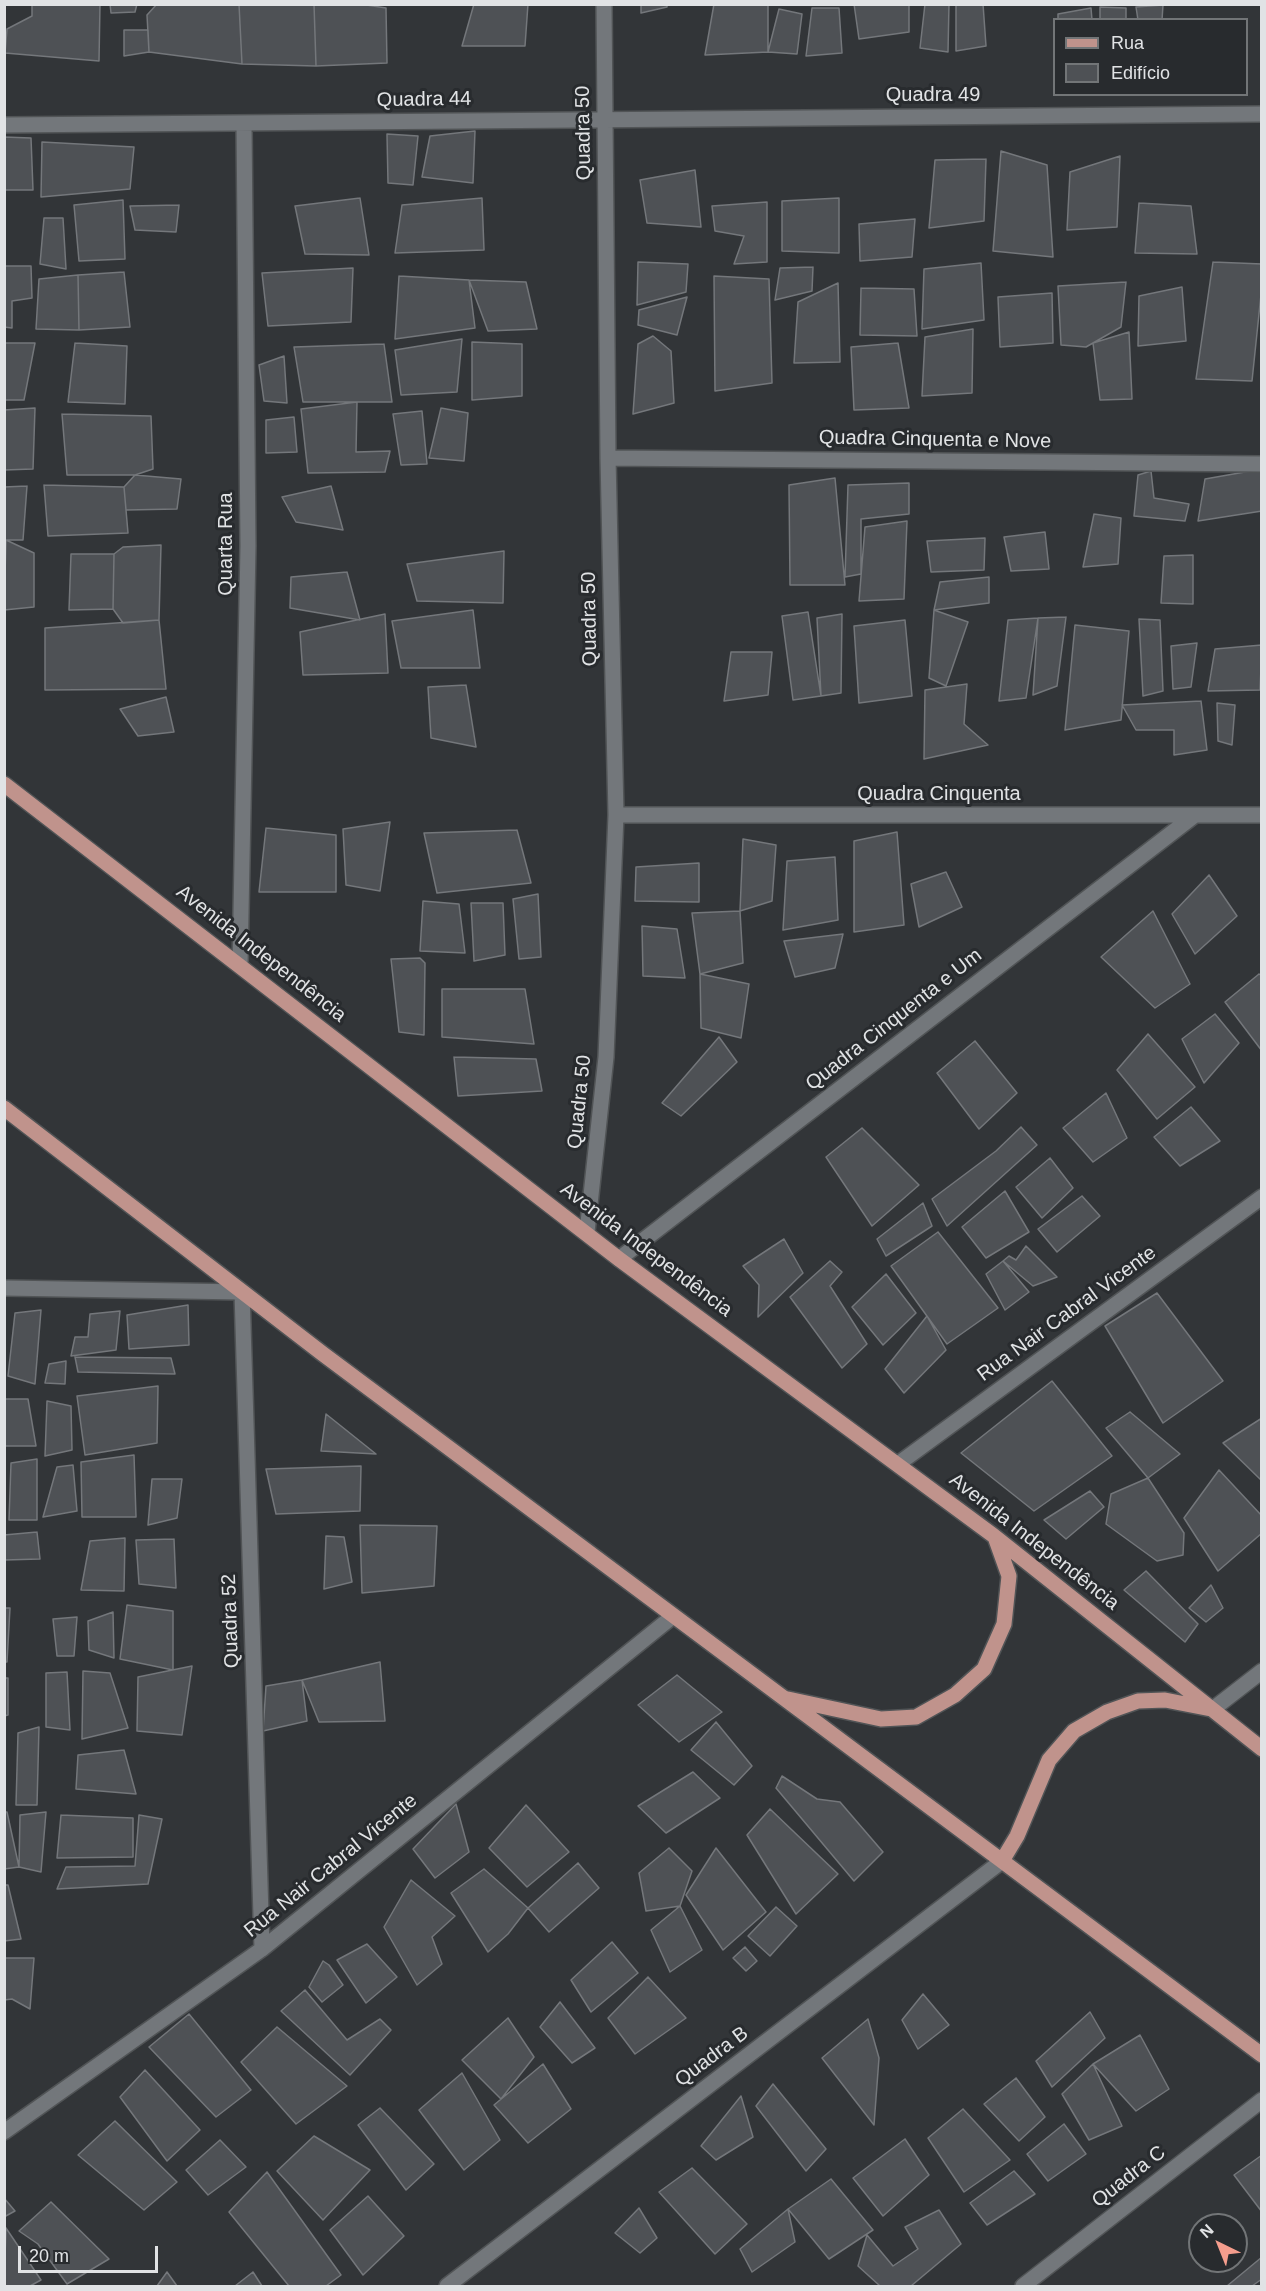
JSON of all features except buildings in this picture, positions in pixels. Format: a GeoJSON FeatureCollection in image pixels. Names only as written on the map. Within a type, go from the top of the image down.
{"type":"FeatureCollection","features":[{"type":"Feature","properties":{"kind":"main road","name":"Avenida Independência"},"geometry":{"type":"LineString","coordinates":[[4,784],[619,1259],[994,1536],[1262,1749]]}},
{"type":"Feature","properties":{"kind":"main road"},"geometry":{"type":"LineString","coordinates":[[4,1108],[242,1293],[672,1617],[1262,2055]]}},
{"type":"Feature","properties":{"kind":"main road"},"geometry":{"type":"LineString","coordinates":[[782,1698],[881,1719],[915,1717],[955,1695],[984,1669],[1004,1624],[1010,1576],[994,1536]]}},
{"type":"Feature","properties":{"kind":"main road"},"geometry":{"type":"LineString","coordinates":[[1002,1861],[1017,1836],[1049,1760],[1074,1731],[1107,1712],[1138,1701],[1165,1700],[1213,1709]]}},
{"type":"Feature","properties":{"kind":"street","name":"Quadra 50"},"geometry":{"type":"LineString","coordinates":[[586,1232],[606,1057],[616,815],[608,458],[604,4]]}},
{"type":"Feature","properties":{"kind":"street","name":"Quadra 49"},"geometry":{"type":"LineString","coordinates":[[605,119],[1262,114]]}},
{"type":"Feature","properties":{"kind":"street","name":"Quadra 44"},"geometry":{"type":"LineString","coordinates":[[4,125],[605,119]]}},
{"type":"Feature","properties":{"kind":"street","name":"Quarta Rua"},"geometry":{"type":"LineString","coordinates":[[240,965],[248,546],[244,124]]}},
{"type":"Feature","properties":{"kind":"street","name":"Quadra Cinquenta e Nove"},"geometry":{"type":"LineString","coordinates":[[608,458],[1262,464]]}},
{"type":"Feature","properties":{"kind":"street","name":"Quadra Cinquenta"},"geometry":{"type":"LineString","coordinates":[[616,815],[1262,815]]}},
{"type":"Feature","properties":{"kind":"street","name":"Quadra Cinquenta e Um"},"geometry":{"type":"LineString","coordinates":[[619,1259],[1195,815]]}},
{"type":"Feature","properties":{"kind":"street","name":"Rua Nair Cabral Vicente"},"geometry":{"type":"LineString","coordinates":[[898,1464],[1262,1197]]}},
{"type":"Feature","properties":{"kind":"street"},"geometry":{"type":"LineString","coordinates":[[4,1288],[242,1293]]}},
{"type":"Feature","properties":{"kind":"street","name":"Quadra 52"},"geometry":{"type":"LineString","coordinates":[[242,1293],[262,1949]]}},
{"type":"Feature","properties":{"kind":"street","name":"Rua Nair Cabral Vicente"},"geometry":{"type":"LineString","coordinates":[[4,2132],[262,1949],[672,1617]]}},
{"type":"Feature","properties":{"kind":"street"},"geometry":{"type":"LineString","coordinates":[[1213,1709],[1262,1671]]}},
{"type":"Feature","properties":{"kind":"street","name":"Quadra B"},"geometry":{"type":"LineString","coordinates":[[447,2286],[1002,1861]]}},
{"type":"Feature","properties":{"kind":"street","name":"Quadra C"},"geometry":{"type":"LineString","coordinates":[[1023,2286],[1262,2100]]}}]}
